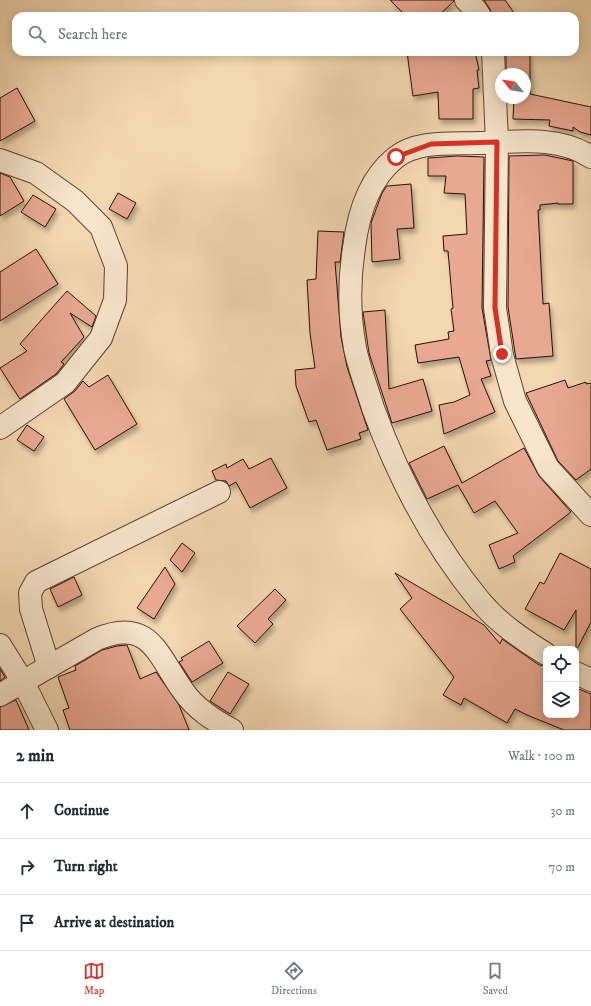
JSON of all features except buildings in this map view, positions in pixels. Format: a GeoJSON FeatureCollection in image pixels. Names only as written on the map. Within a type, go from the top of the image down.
{"type":"FeatureCollection","features":[{"type":"Feature","properties":{"kind":"street"},"geometry":{"type":"LineString","coordinates":[[466,0],[477,12]]}},
{"type":"Feature","properties":{"kind":"street"},"geometry":{"type":"LineString","coordinates":[[492,56],[497,142],[495,308],[502,354],[515,401],[548,468],[591,515]]}},
{"type":"Feature","properties":{"kind":"street"},"geometry":{"type":"LineString","coordinates":[[543,652],[508,628],[481,602],[436,541],[402,479],[380,427],[355,348],[351,312],[350,272],[360,214],[371,187],[381,172],[396,157],[431,144],[536,141],[569,146],[591,157]]}},
{"type":"Feature","properties":{"kind":"street"},"geometry":{"type":"LineString","coordinates":[[0,160],[36,173],[74,201],[101,227],[116,266],[115,300],[102,338],[65,383],[0,428]]}},
{"type":"Feature","properties":{"kind":"street"},"geometry":{"type":"LineString","coordinates":[[49,667],[31,609],[30,593],[36,582],[219,492]]}},
{"type":"Feature","properties":{"kind":"street"},"geometry":{"type":"LineString","coordinates":[[0,695],[97,639],[109,634],[123,632],[138,635],[151,642],[184,692],[194,704],[216,722],[232,730]]}},
{"type":"Feature","properties":{"kind":"street"},"geometry":{"type":"LineString","coordinates":[[0,645],[23,682],[47,730]]}},
{"type":"Feature","properties":{"kind":"street"},"geometry":{"type":"LineString","coordinates":[[579,674],[591,680]]}},
{"type":"Feature","properties":{"kind":"route"},"geometry":{"type":"LineString","coordinates":[[396,157],[431,144],[497,142],[495,308],[502,354]]}}]}
